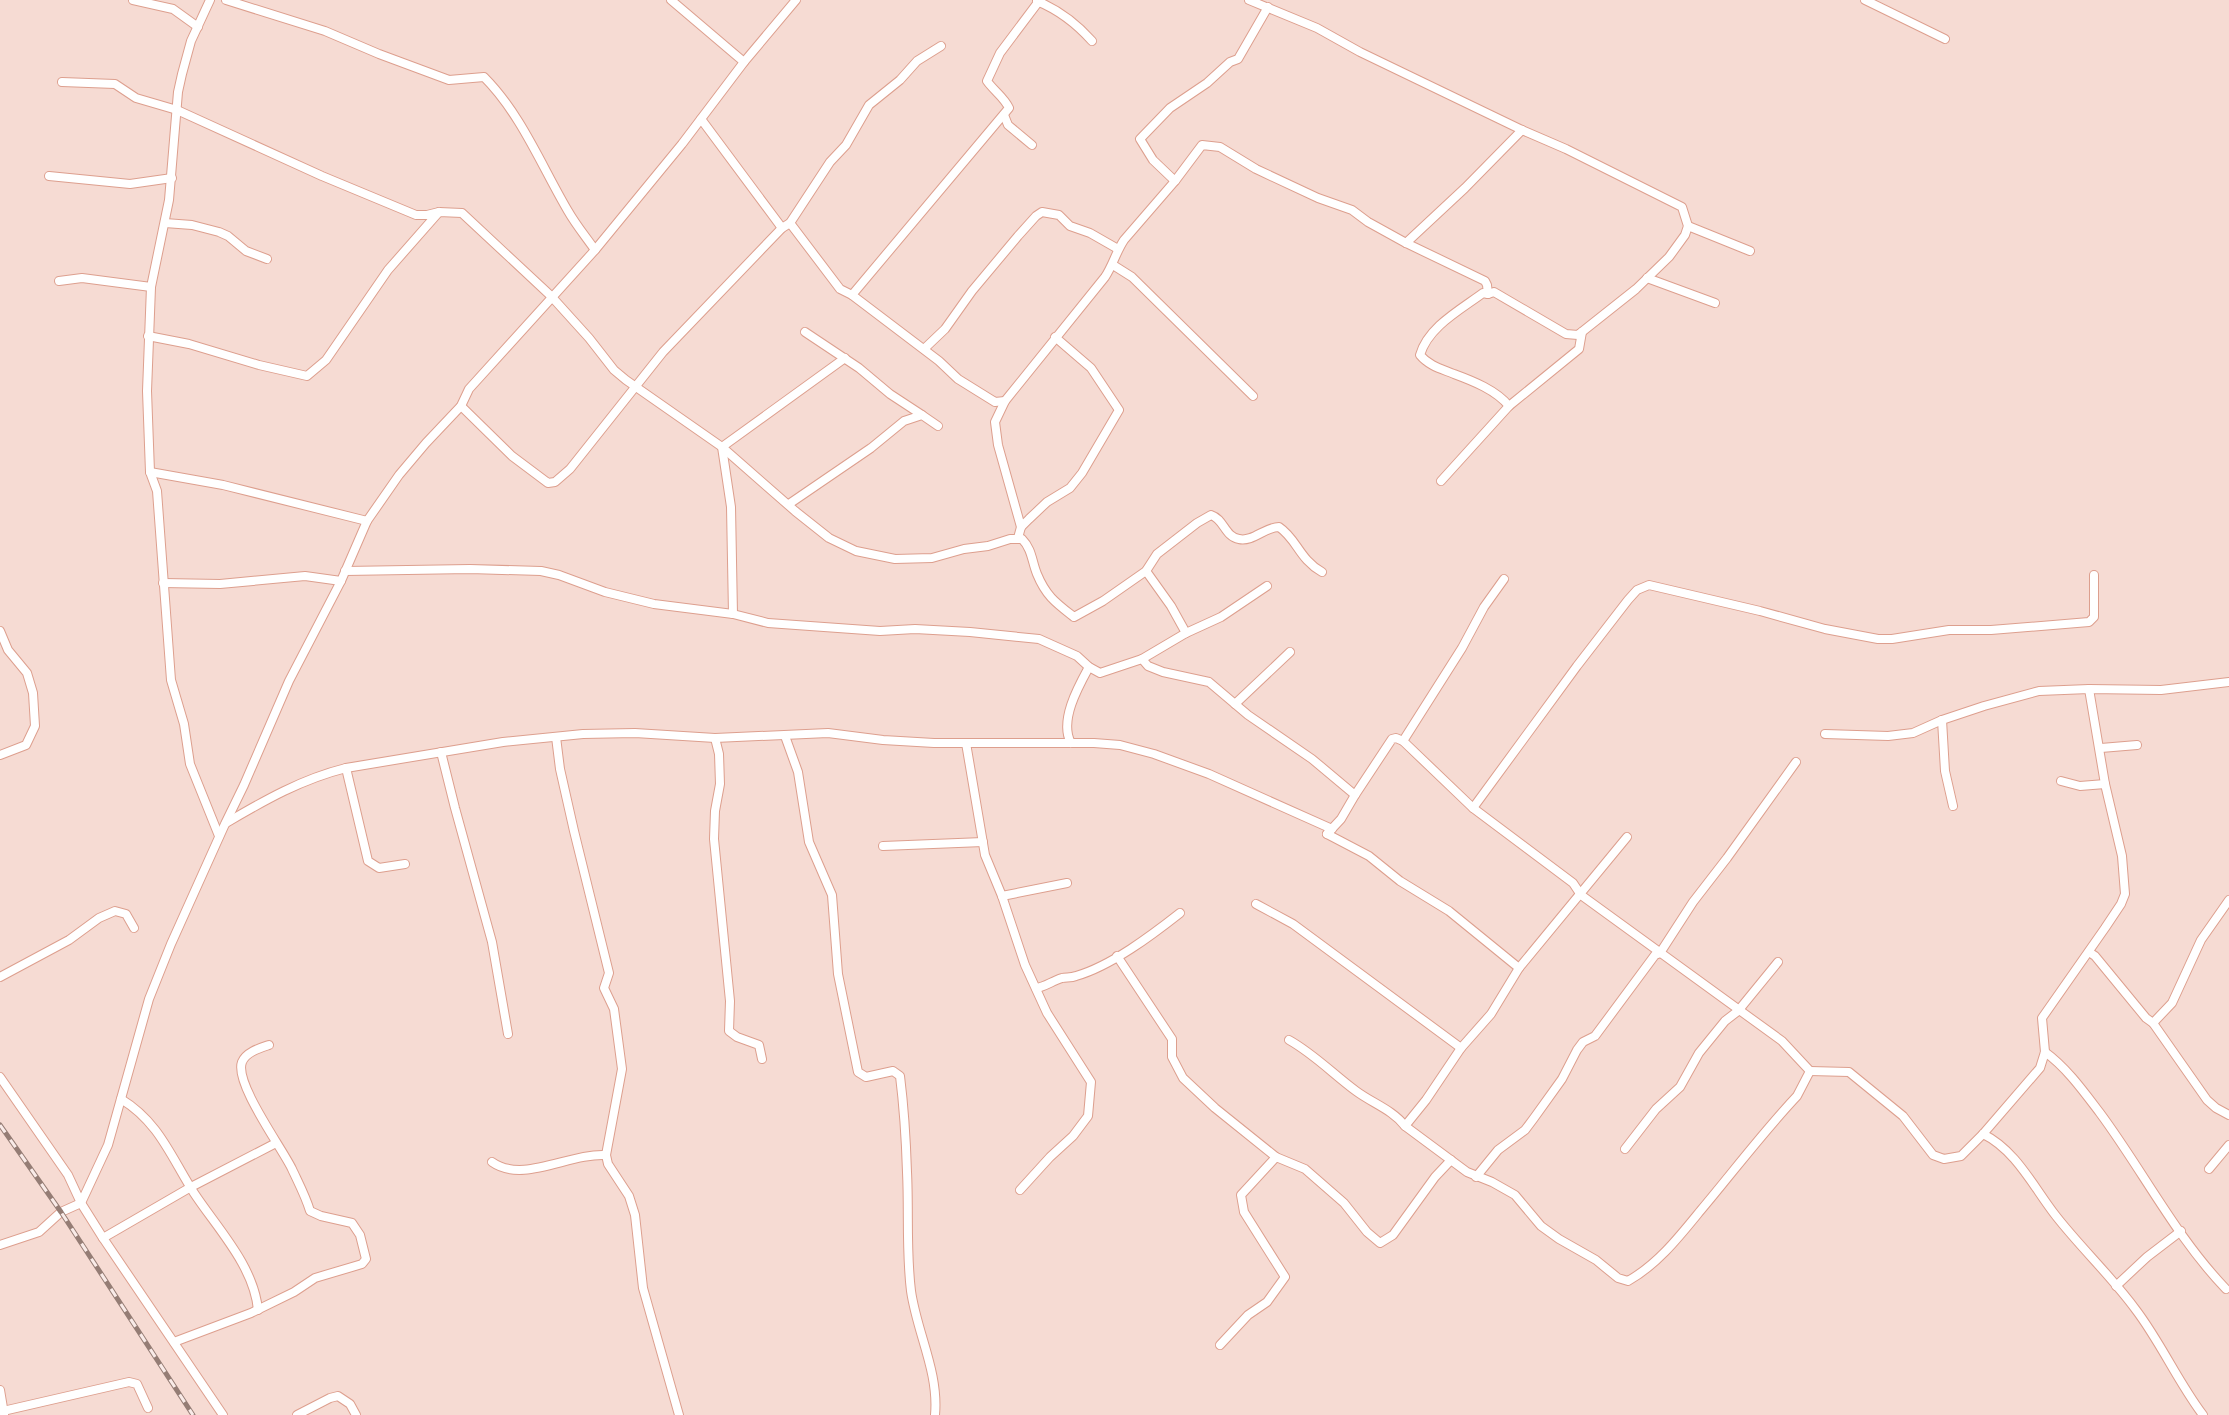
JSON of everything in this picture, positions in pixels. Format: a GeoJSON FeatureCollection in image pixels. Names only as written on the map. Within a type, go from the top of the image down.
{"type":"FeatureCollection","features":[{"type":"Feature","properties":{"kind":"street"},"geometry":{"type":"LineString","coordinates":[[132,0],[173,9],[198,27]]}},
{"type":"Feature","properties":{"kind":"street"},"geometry":{"type":"LineString","coordinates":[[210,0],[191,41],[182,74],[172,178],[151,287],[147,391],[150,472],[157,490],[171,680],[184,724],[190,764],[219,836]]}},
{"type":"Feature","properties":{"kind":"street"},"geometry":{"type":"LineString","coordinates":[[226,0],[332,34],[449,80],[484,77],[498,91],[569,212],[595,250]]}},
{"type":"Feature","properties":{"kind":"street"},"geometry":{"type":"LineString","coordinates":[[671,0],[744,62]]}},
{"type":"Feature","properties":{"kind":"street"},"geometry":{"type":"LineString","coordinates":[[0,1245],[39,1232],[61,1212],[81,1203],[108,1145],[149,999],[171,944],[289,681],[341,581],[367,521],[426,443],[461,405],[469,389],[595,250],[796,0]]}},
{"type":"Feature","properties":{"kind":"street"},"geometry":{"type":"LineString","coordinates":[[1249,0],[1317,28],[1360,52],[1566,149],[1682,207],[1688,226],[1685,235],[1669,257],[1578,335],[1566,334],[1494,292],[1483,293],[1449,318],[1425,342],[1420,355],[1426,362],[1497,395],[1509,406]]}},
{"type":"Feature","properties":{"kind":"street"},"geometry":{"type":"LineString","coordinates":[[1864,0],[1946,39]]}},
{"type":"Feature","properties":{"kind":"street"},"geometry":{"type":"LineString","coordinates":[[852,295],[1009,108],[987,81],[1000,53],[1037,1],[1062,13],[1082,29],[1092,41]]}},
{"type":"Feature","properties":{"kind":"street"},"geometry":{"type":"LineString","coordinates":[[1175,181],[1153,160],[1140,139],[1170,108],[1207,83],[1230,62],[1238,59],[1268,7]]}},
{"type":"Feature","properties":{"kind":"street"},"geometry":{"type":"LineString","coordinates":[[461,405],[512,456],[548,483],[555,483],[570,469],[663,352],[782,228],[790,223],[830,162],[846,145],[869,105],[900,80],[917,61],[941,46]]}},
{"type":"Feature","properties":{"kind":"street"},"geometry":{"type":"LineString","coordinates":[[62,82],[115,84],[136,98],[177,110],[322,176],[416,215],[439,212],[462,213],[551,297],[589,338],[614,370],[722,447],[829,538],[856,551],[895,559],[932,558],[964,549],[1022,539],[1028,545],[1036,572],[1047,594],[1074,617],[1103,601],[1146,571],[1157,554],[1211,515],[1220,519],[1234,538],[1239,539],[1279,527],[1288,533],[1302,556],[1322,572]]}},
{"type":"Feature","properties":{"kind":"street"},"geometry":{"type":"LineString","coordinates":[[1004,115],[1008,125],[1032,145]]}},
{"type":"Feature","properties":{"kind":"street"},"geometry":{"type":"LineString","coordinates":[[701,119],[782,228]]}},
{"type":"Feature","properties":{"kind":"street"},"geometry":{"type":"LineString","coordinates":[[1406,243],[1522,130]]}},
{"type":"Feature","properties":{"kind":"street"},"geometry":{"type":"LineString","coordinates":[[1021,527],[998,445],[995,422],[1005,401],[1113,265],[1118,249],[1202,145],[1220,147],[1256,169],[1318,198],[1352,210],[1368,222],[1406,243],[1480,277],[1487,285],[1488,294]]}},
{"type":"Feature","properties":{"kind":"street"},"geometry":{"type":"LineString","coordinates":[[50,176],[130,184],[172,178]]}},
{"type":"Feature","properties":{"kind":"street"},"geometry":{"type":"LineString","coordinates":[[148,336],[189,344],[259,365],[307,376],[326,360],[388,270],[439,212]]}},
{"type":"Feature","properties":{"kind":"street"},"geometry":{"type":"LineString","coordinates":[[924,350],[945,329],[972,291],[1018,236],[1042,212],[1059,215],[1070,226],[1090,233],[1118,249]]}},
{"type":"Feature","properties":{"kind":"street"},"geometry":{"type":"LineString","coordinates":[[165,223],[192,225],[219,232],[228,236],[246,251],[267,259]]}},
{"type":"Feature","properties":{"kind":"street"},"geometry":{"type":"LineString","coordinates":[[790,223],[840,289],[852,295],[984,396],[995,402],[1005,401]]}},
{"type":"Feature","properties":{"kind":"street"},"geometry":{"type":"LineString","coordinates":[[1688,226],[1750,251]]}},
{"type":"Feature","properties":{"kind":"street"},"geometry":{"type":"LineString","coordinates":[[1113,265],[1132,277],[1253,396]]}},
{"type":"Feature","properties":{"kind":"street"},"geometry":{"type":"LineString","coordinates":[[1647,278],[1715,303]]}},
{"type":"Feature","properties":{"kind":"street"},"geometry":{"type":"LineString","coordinates":[[59,282],[93,279],[151,287]]}},
{"type":"Feature","properties":{"kind":"street"},"geometry":{"type":"LineString","coordinates":[[805,332],[845,358],[890,394],[938,426]]}},
{"type":"Feature","properties":{"kind":"street"},"geometry":{"type":"LineString","coordinates":[[1441,482],[1509,406],[1579,349],[1582,332]]}},
{"type":"Feature","properties":{"kind":"street"},"geometry":{"type":"LineString","coordinates":[[1018,538],[1021,527],[1047,502],[1070,488],[1082,473],[1119,410],[1091,368],[1055,337]]}},
{"type":"Feature","properties":{"kind":"street"},"geometry":{"type":"LineString","coordinates":[[722,447],[845,358]]}},
{"type":"Feature","properties":{"kind":"street"},"geometry":{"type":"LineString","coordinates":[[789,504],[887,436],[904,421],[922,415]]}},
{"type":"Feature","properties":{"kind":"street"},"geometry":{"type":"LineString","coordinates":[[722,447],[731,507],[733,614]]}},
{"type":"Feature","properties":{"kind":"street"},"geometry":{"type":"LineString","coordinates":[[150,472],[223,485],[367,521]]}},
{"type":"Feature","properties":{"kind":"street"},"geometry":{"type":"LineString","coordinates":[[345,571],[470,569],[541,571],[559,575],[605,592],[654,604],[733,614],[768,623],[880,631],[926,630],[1012,635],[1039,639],[1067,651],[1100,673],[1142,659],[1186,633],[1221,617],[1267,586]]}},
{"type":"Feature","properties":{"kind":"street"},"geometry":{"type":"LineString","coordinates":[[1146,571],[1171,606],[1186,633]]}},
{"type":"Feature","properties":{"kind":"street"},"geometry":{"type":"LineString","coordinates":[[1473,808],[1583,657],[1628,600],[1643,586],[1649,585],[1760,611],[1825,629],[1878,639],[1892,639],[1948,630],[1982,631],[2089,622],[2094,617],[2094,575]]}},
{"type":"Feature","properties":{"kind":"street"},"geometry":{"type":"LineString","coordinates":[[163,583],[220,584],[305,576],[341,581]]}},
{"type":"Feature","properties":{"kind":"street"},"geometry":{"type":"LineString","coordinates":[[1403,741],[1462,648],[1484,607],[1504,579]]}},
{"type":"Feature","properties":{"kind":"street"},"geometry":{"type":"LineString","coordinates":[[0,631],[8,650],[27,673],[33,693],[35,726],[26,745],[0,755]]}},
{"type":"Feature","properties":{"kind":"street"},"geometry":{"type":"LineString","coordinates":[[1235,704],[1290,651]]}},
{"type":"Feature","properties":{"kind":"street"},"geometry":{"type":"LineString","coordinates":[[1142,659],[1148,666],[1162,672],[1209,682],[1235,704],[1312,759],[1354,795]]}},
{"type":"Feature","properties":{"kind":"street"},"geometry":{"type":"LineString","coordinates":[[1071,743],[1068,737],[1067,722],[1073,702],[1089,667]]}},
{"type":"Feature","properties":{"kind":"street"},"geometry":{"type":"LineString","coordinates":[[1825,734],[1888,736],[1913,732],[1942,720],[2039,691],[2162,690],[2229,682]]}},
{"type":"Feature","properties":{"kind":"street"},"geometry":{"type":"LineString","coordinates":[[1327,834],[1341,819],[1354,795],[1392,739],[1403,741],[1473,808],[1573,883],[1581,895],[1782,1041],[1810,1071],[1850,1072],[1903,1116],[1933,1155],[1944,1159],[1961,1156],[2040,1068],[2045,1052],[2042,1018],[2089,952],[2121,904],[2125,894],[2122,856],[2105,784],[2101,748],[2089,689]]}},
{"type":"Feature","properties":{"kind":"street"},"geometry":{"type":"LineString","coordinates":[[1942,720],[1945,771],[1953,806]]}},
{"type":"Feature","properties":{"kind":"street"},"geometry":{"type":"LineString","coordinates":[[225,824],[271,796],[321,774],[503,742],[634,732],[715,738],[828,733],[883,740],[1120,745],[1154,754],[1209,774],[1332,829],[1327,834]]}},
{"type":"Feature","properties":{"kind":"street"},"geometry":{"type":"LineString","coordinates":[[785,736],[798,772],[809,842],[832,895],[838,974],[858,1072],[866,1077],[893,1071],[900,1076],[908,1171],[911,1284],[917,1323],[935,1382],[937,1397],[935,1415]]}},
{"type":"Feature","properties":{"kind":"street"},"geometry":{"type":"LineString","coordinates":[[555,737],[598,935],[609,973],[604,988],[614,1009],[622,1069],[606,1155],[608,1164],[629,1196],[635,1215],[643,1288],[679,1415]]}},
{"type":"Feature","properties":{"kind":"street"},"geometry":{"type":"LineString","coordinates":[[715,738],[719,754],[720,784],[715,811],[714,839],[730,1001],[729,1031],[737,1037],[759,1045],[762,1059]]}},
{"type":"Feature","properties":{"kind":"street"},"geometry":{"type":"LineString","coordinates":[[966,743],[985,855],[1002,896],[1025,965],[1047,1013],[1091,1083],[1088,1116],[1073,1136],[1050,1156],[1020,1190]]}},
{"type":"Feature","properties":{"kind":"street"},"geometry":{"type":"LineString","coordinates":[[2101,748],[2137,745]]}},
{"type":"Feature","properties":{"kind":"street"},"geometry":{"type":"LineString","coordinates":[[441,752],[492,942],[508,1034]]}},
{"type":"Feature","properties":{"kind":"street"},"geometry":{"type":"LineString","coordinates":[[1476,1177],[1502,1146],[1525,1130],[1562,1079],[1583,1042],[1595,1036],[1634,980],[1655,955],[1660,953],[1693,902],[1796,762]]}},
{"type":"Feature","properties":{"kind":"street"},"geometry":{"type":"LineString","coordinates":[[346,768],[368,861],[379,868],[405,864]]}},
{"type":"Feature","properties":{"kind":"street"},"geometry":{"type":"LineString","coordinates":[[2061,781],[2080,786],[2105,784]]}},
{"type":"Feature","properties":{"kind":"street"},"geometry":{"type":"LineString","coordinates":[[1327,834],[1369,856],[1401,881],[1449,911],[1519,968]]}},
{"type":"Feature","properties":{"kind":"street"},"geometry":{"type":"LineString","coordinates":[[1405,1126],[1426,1100],[1461,1048],[1491,1014],[1519,968],[1538,943],[1581,895],[1627,837]]}},
{"type":"Feature","properties":{"kind":"street"},"geometry":{"type":"LineString","coordinates":[[883,846],[983,842]]}},
{"type":"Feature","properties":{"kind":"street"},"geometry":{"type":"LineString","coordinates":[[1002,896],[1067,883]]}},
{"type":"Feature","properties":{"kind":"street"},"geometry":{"type":"LineString","coordinates":[[2153,1023],[2172,1003],[2201,940],[2229,900]]}},
{"type":"Feature","properties":{"kind":"street"},"geometry":{"type":"LineString","coordinates":[[1256,904],[1293,924],[1461,1048]]}},
{"type":"Feature","properties":{"kind":"street"},"geometry":{"type":"LineString","coordinates":[[0,977],[69,940],[99,918],[115,911],[126,914],[134,927]]}},
{"type":"Feature","properties":{"kind":"street"},"geometry":{"type":"LineString","coordinates":[[1035,988],[1043,987],[1062,978],[1075,976],[1117,956],[1180,913]]}},
{"type":"Feature","properties":{"kind":"street"},"geometry":{"type":"LineString","coordinates":[[2089,952],[2095,956],[2146,1018],[2153,1023],[2207,1100],[2229,1115]]}},
{"type":"Feature","properties":{"kind":"street"},"geometry":{"type":"LineString","coordinates":[[1117,956],[1172,1039],[1172,1057],[1183,1078],[1215,1108],[1276,1157],[1305,1169],[1344,1203],[1367,1232],[1380,1243],[1393,1235],[1435,1177],[1451,1160]]}},
{"type":"Feature","properties":{"kind":"street"},"geometry":{"type":"LineString","coordinates":[[1625,1149],[1656,1109],[1680,1087],[1700,1053],[1725,1021],[1738,1011],[1778,962]]}},
{"type":"Feature","properties":{"kind":"street"},"geometry":{"type":"LineString","coordinates":[[1289,1040],[1325,1064],[1356,1091],[1398,1118],[1405,1126],[1451,1160],[1476,1177],[1492,1182],[1515,1195],[1541,1226],[1558,1239],[1596,1260],[1618,1278],[1628,1281],[1657,1261],[1680,1236],[1797,1096],[1810,1071]]}},
{"type":"Feature","properties":{"kind":"street"},"geometry":{"type":"LineString","coordinates":[[174,1342],[258,1310],[294,1292],[315,1278],[362,1264],[366,1259],[360,1235],[352,1223],[310,1211],[291,1167],[257,1109],[241,1070],[242,1062],[246,1056],[257,1049],[269,1045]]}},
{"type":"Feature","properties":{"kind":"street"},"geometry":{"type":"LineString","coordinates":[[2045,1052],[2057,1061],[2115,1132],[2181,1231],[2210,1272],[2226,1289]]}},
{"type":"Feature","properties":{"kind":"street"},"geometry":{"type":"LineString","coordinates":[[0,1077],[68,1175],[81,1203],[103,1238],[223,1415]]}},
{"type":"Feature","properties":{"kind":"street"},"geometry":{"type":"LineString","coordinates":[[121,1099],[131,1105],[156,1130],[170,1149],[191,1187],[243,1266],[257,1300],[258,1310]]}},
{"type":"Feature","properties":{"kind":"street"},"geometry":{"type":"LineString","coordinates":[[1983,1134],[2010,1154],[2055,1214],[2137,1311],[2189,1397],[2203,1415]]}},
{"type":"Feature","properties":{"kind":"street"},"geometry":{"type":"LineString","coordinates":[[103,1238],[191,1187],[276,1143]]}},
{"type":"Feature","properties":{"kind":"street"},"geometry":{"type":"LineString","coordinates":[[2209,1169],[2229,1145]]}},
{"type":"Feature","properties":{"kind":"street"},"geometry":{"type":"LineString","coordinates":[[492,1162],[511,1171],[536,1168],[582,1156],[606,1155]]}},
{"type":"Feature","properties":{"kind":"street"},"geometry":{"type":"LineString","coordinates":[[1220,1345],[1248,1315],[1267,1302],[1285,1277],[1244,1212],[1241,1195],[1276,1157]]}},
{"type":"Feature","properties":{"kind":"street"},"geometry":{"type":"LineString","coordinates":[[2116,1286],[2147,1257],[2181,1231]]}},
{"type":"Feature","properties":{"kind":"street"},"geometry":{"type":"LineString","coordinates":[[0,1390],[4,1413],[129,1382],[137,1384],[148,1408]]}},
{"type":"Feature","properties":{"kind":"street"},"geometry":{"type":"LineString","coordinates":[[297,1415],[338,1396],[350,1404],[356,1415]]}},
{"type":"Feature","properties":{"kind":"railway"},"geometry":{"type":"LineString","coordinates":[[0,1125],[61,1212],[193,1415]]}}]}
